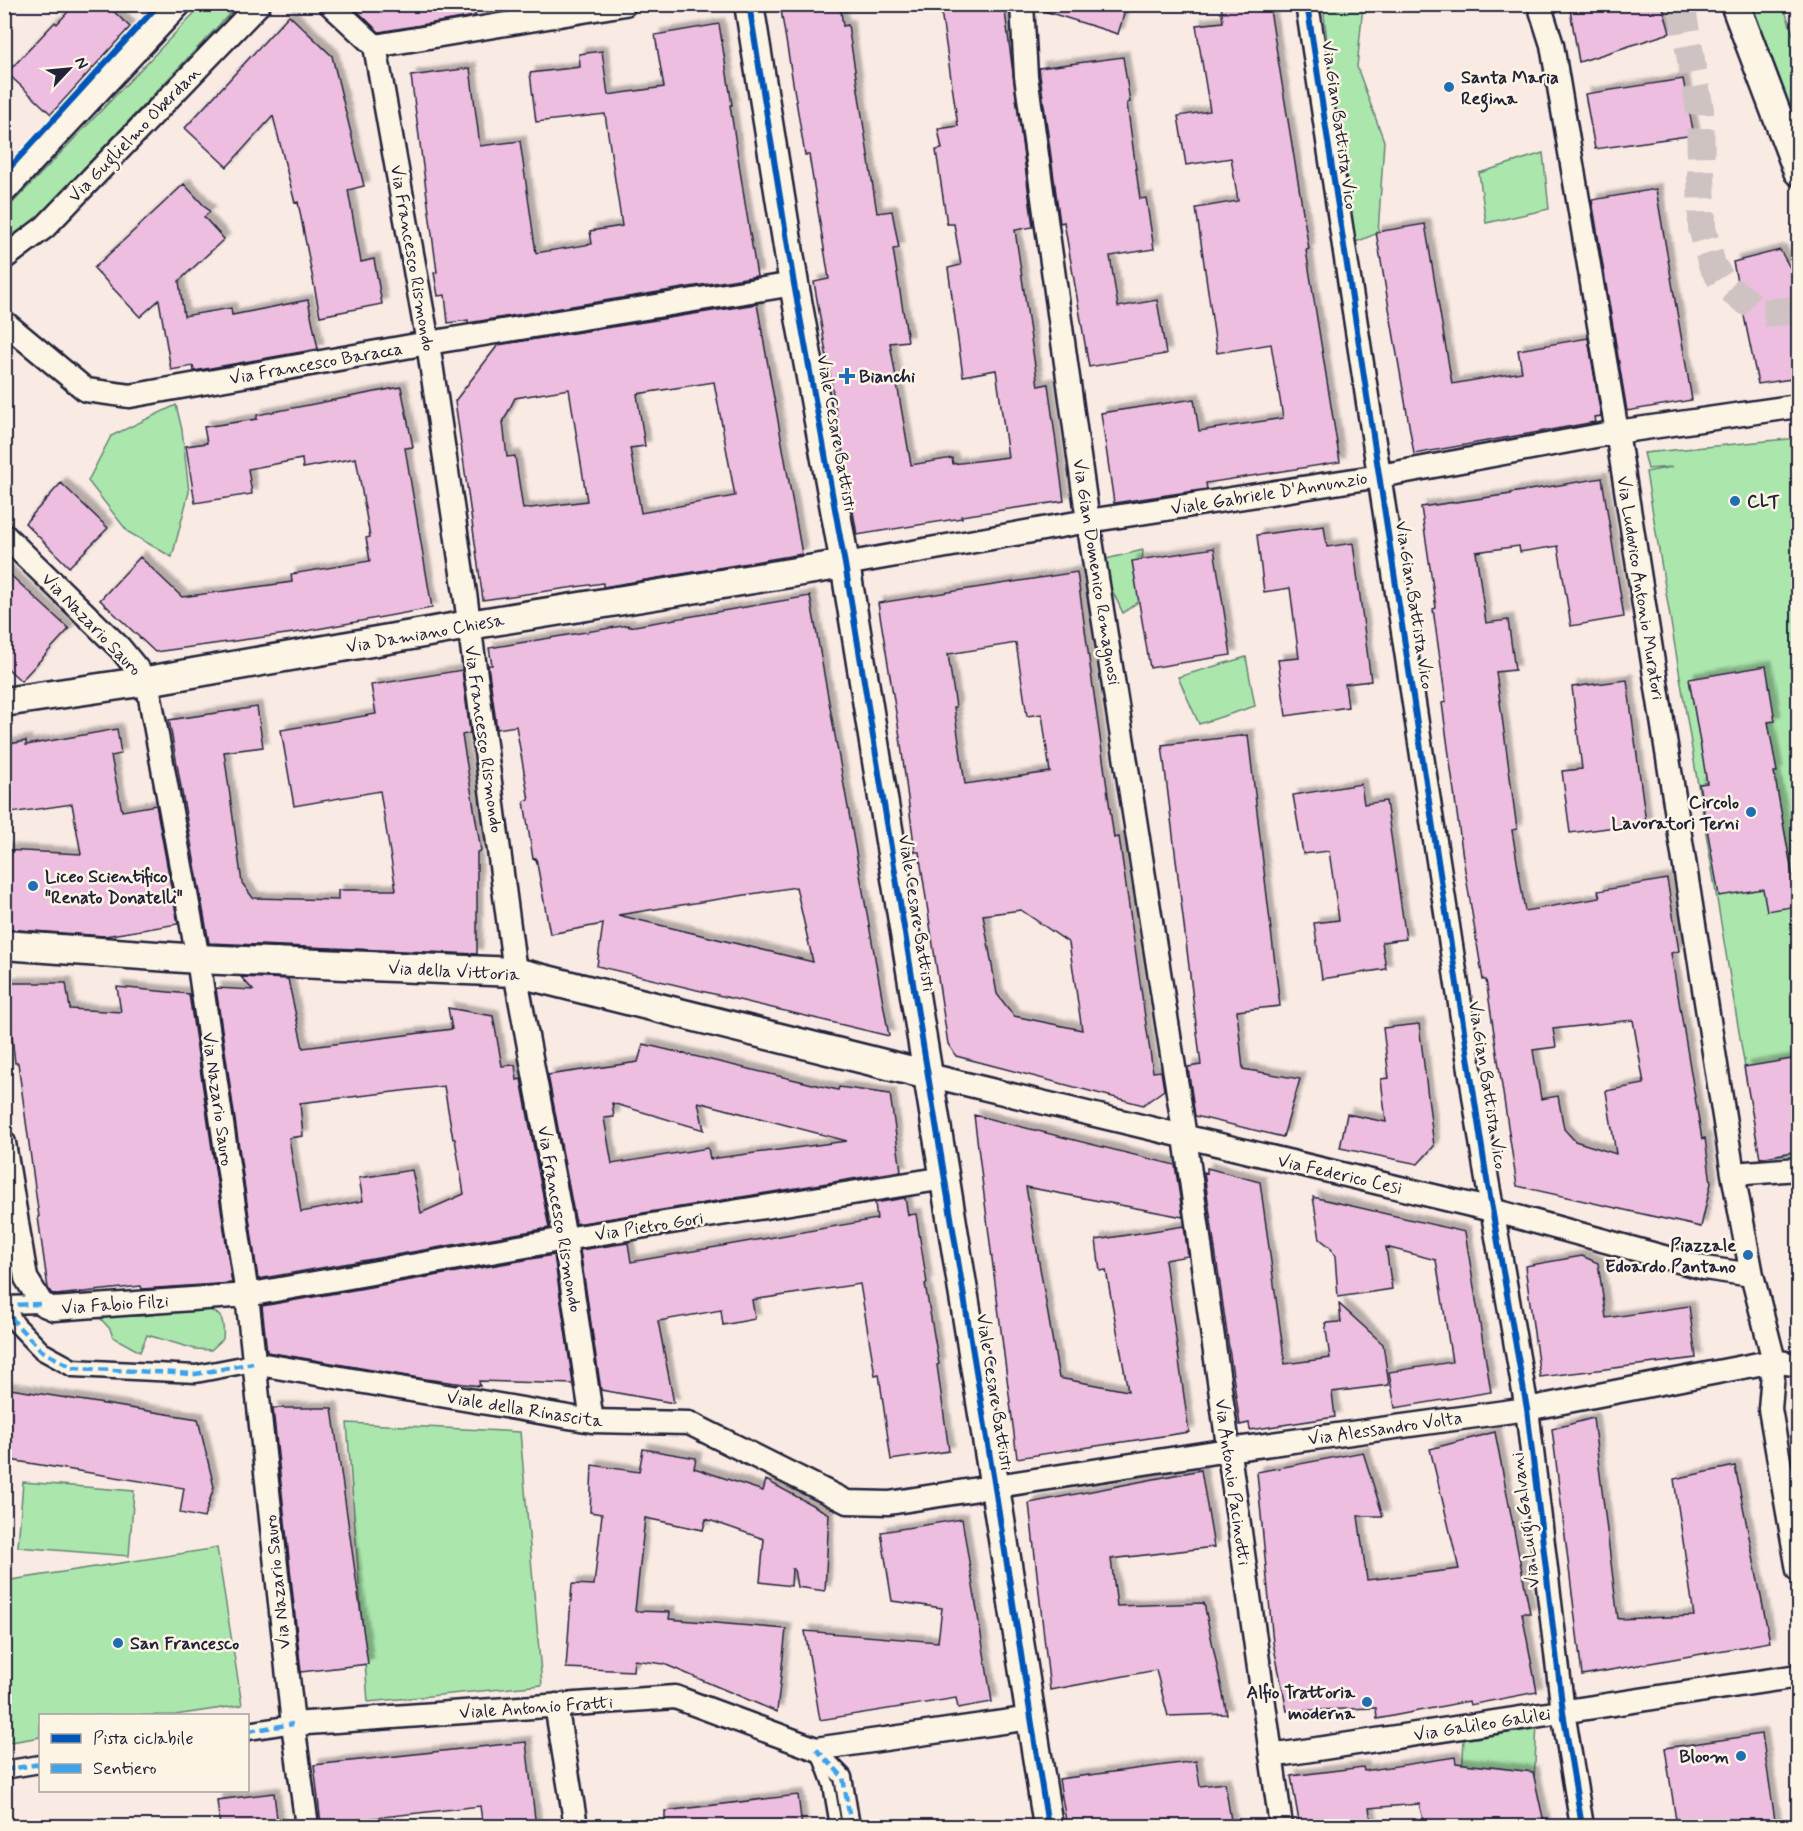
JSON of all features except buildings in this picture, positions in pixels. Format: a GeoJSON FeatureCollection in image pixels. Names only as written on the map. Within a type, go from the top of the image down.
{"type":"FeatureCollection","features":[{"type":"Feature","properties":{"kind":"street"},"geometry":{"type":"LineString","coordinates":[[4,192],[180,4]]}},
{"type":"Feature","properties":{"kind":"street","name":"Via Guglielmo Oberdan"},"geometry":{"type":"LineString","coordinates":[[4,258],[45,227],[259,4]]}},
{"type":"Feature","properties":{"kind":"street"},"geometry":{"type":"LineString","coordinates":[[330,4],[375,46],[625,4]]}},
{"type":"Feature","properties":{"kind":"street","name":"Viale Cesare Battisti"},"geometry":{"type":"LineString","coordinates":[[749,4],[794,284],[845,564],[1048,1827]]}},
{"type":"Feature","properties":{"kind":"street","name":"Via Gian Domenico Romagnosi"},"geometry":{"type":"LineString","coordinates":[[1022,4],[1026,76],[1088,521],[1185,1137]]}},
{"type":"Feature","properties":{"kind":"street","name":"Via Gian Battista Vico"},"geometry":{"type":"LineString","coordinates":[[1307,4],[1492,1210]]}},
{"type":"Feature","properties":{"kind":"street","name":"Via Ludovico Antonio Muratori"},"geometry":{"type":"LineString","coordinates":[[1539,4],[1552,45],[1617,432],[1733,1174]]}},
{"type":"Feature","properties":{"kind":"street"},"geometry":{"type":"LineString","coordinates":[[1735,4],[1798,171]]}},
{"type":"Feature","properties":{"kind":"street","name":"Via Francesco Rismondo"},"geometry":{"type":"LineString","coordinates":[[375,46],[428,343],[469,625],[515,972],[565,1239],[592,1421]]}},
{"type":"Feature","properties":{"kind":"street","name":"Via Francesco Baracca"},"geometry":{"type":"LineString","coordinates":[[4,322],[86,390],[130,396],[428,343],[794,284]]}},
{"type":"Feature","properties":{"kind":"street","name":"Viale Gabriele D'Annunzio"},"geometry":{"type":"LineString","coordinates":[[845,564],[1088,521],[1380,476],[1617,432],[1798,406]]}},
{"type":"Feature","properties":{"kind":"street","name":"Via Nazario Sauro"},"geometry":{"type":"LineString","coordinates":[[4,535],[120,648],[147,681],[198,959],[247,1295],[293,1724],[307,1827]]}},
{"type":"Feature","properties":{"kind":"street","name":"Via Damiano Chiesa"},"geometry":{"type":"LineString","coordinates":[[4,702],[147,681],[469,625],[845,564]]}},
{"type":"Feature","properties":{"kind":"street","name":"Via della Vittoria"},"geometry":{"type":"LineString","coordinates":[[4,945],[198,959],[515,972],[928,1076]]}},
{"type":"Feature","properties":{"kind":"street","name":"Via Federico Cesi"},"geometry":{"type":"LineString","coordinates":[[928,1076],[1492,1210],[1704,1268],[1752,1275]]}},
{"type":"Feature","properties":{"kind":"street","name":"Via Antonio Pacinotti"},"geometry":{"type":"LineString","coordinates":[[1185,1137],[1281,1827]]}},
{"type":"Feature","properties":{"kind":"street","name":"Via Fabio Filzi"},"geometry":{"type":"LineString","coordinates":[[4,1143],[26,1278],[42,1304],[54,1309],[247,1295]]}},
{"type":"Feature","properties":{"kind":"street"},"geometry":{"type":"LineString","coordinates":[[1798,1169],[1733,1174],[1752,1275],[1774,1361],[1770,1409],[1798,1570]]}},
{"type":"Feature","properties":{"kind":"street","name":"Via Pietro Gori"},"geometry":{"type":"LineString","coordinates":[[247,1295],[565,1239],[945,1178]]}},
{"type":"Feature","properties":{"kind":"street","name":"Via Luigi Galvani"},"geometry":{"type":"LineString","coordinates":[[1492,1210],[1527,1409],[1563,1712],[1582,1827]]}},
{"type":"Feature","properties":{"kind":"street"},"geometry":{"type":"LineString","coordinates":[[4,1305],[42,1304]]}},
{"type":"Feature","properties":{"kind":"street"},"geometry":{"type":"LineString","coordinates":[[4,1305],[16,1324],[42,1351],[73,1368],[196,1374],[253,1363]]}},
{"type":"Feature","properties":{"kind":"street"},"geometry":{"type":"LineString","coordinates":[[1774,1361],[1798,1365]]}},
{"type":"Feature","properties":{"kind":"street","name":"Via Alessandro Volta"},"geometry":{"type":"LineString","coordinates":[[995,1488],[1228,1449],[1527,1409],[1774,1361]]}},
{"type":"Feature","properties":{"kind":"street","name":"Viale della Rinascita"},"geometry":{"type":"LineString","coordinates":[[253,1363],[592,1421],[689,1423],[847,1502],[889,1503],[995,1488]]}},
{"type":"Feature","properties":{"kind":"street","name":"Via Galileo Galilei"},"geometry":{"type":"LineString","coordinates":[[1271,1756],[1798,1676]]}},
{"type":"Feature","properties":{"kind":"street","name":"Viale Antonio Fratti"},"geometry":{"type":"LineString","coordinates":[[249,1731],[293,1724],[675,1697],[816,1749]]}},
{"type":"Feature","properties":{"kind":"street"},"geometry":{"type":"LineString","coordinates":[[556,1705],[576,1827]]}},
{"type":"Feature","properties":{"kind":"street"},"geometry":{"type":"LineString","coordinates":[[816,1749],[1030,1718]]}},
{"type":"Feature","properties":{"kind":"street"},"geometry":{"type":"LineString","coordinates":[[816,1749],[843,1777],[851,1827]]}},
{"type":"Feature","properties":{"kind":"street"},"geometry":{"type":"LineString","coordinates":[[4,1770],[39,1764]]}},
{"type":"Feature","properties":{"kind":"lane"},"geometry":{"type":"LineString","coordinates":[[816,1749],[829,1785],[836,1827]]}},
{"type":"Feature","properties":{"kind":"green space"},"geometry":{"type":"Polygon","coordinates":[[[202,5],[238,5],[17,239],[5,237],[5,211],[202,5]]]}},
{"type":"Feature","properties":{"kind":"green space"},"geometry":{"type":"Polygon","coordinates":[[[1323,5],[1363,5],[1357,67],[1384,141],[1378,233],[1349,245],[1323,5]]]}},
{"type":"Feature","properties":{"kind":"green space"},"geometry":{"type":"Polygon","coordinates":[[[1746,5],[1783,5],[1798,48],[1798,166],[1746,5]]]}},
{"type":"Feature","properties":{"kind":"green space"},"geometry":{"type":"Polygon","coordinates":[[[1543,153],[1549,209],[1486,223],[1479,173],[1543,153]]]}},
{"type":"Feature","properties":{"kind":"green space"},"geometry":{"type":"Polygon","coordinates":[[[176,405],[182,430],[189,492],[172,557],[128,532],[88,481],[111,436],[176,405]]]}},
{"type":"Feature","properties":{"kind":"green space","name":"Circolo Lavoratori Terni"},"geometry":{"type":"Polygon","coordinates":[[[1798,438],[1798,1153],[1760,1158],[1646,472],[1672,467],[1648,469],[1644,453],[1798,438]]]}},
{"type":"Feature","properties":{"kind":"green space"},"geometry":{"type":"Polygon","coordinates":[[[1143,550],[1140,600],[1123,613],[1098,561],[1143,550]]]}},
{"type":"Feature","properties":{"kind":"green space"},"geometry":{"type":"Polygon","coordinates":[[[1246,657],[1255,706],[1199,724],[1178,677],[1246,657]]]}},
{"type":"Feature","properties":{"kind":"green space"},"geometry":{"type":"Polygon","coordinates":[[[199,1308],[217,1313],[222,1320],[223,1339],[211,1350],[195,1349],[147,1335],[140,1352],[113,1337],[110,1329],[100,1318],[101,1316],[143,1316],[199,1308]]]}},
{"type":"Feature","properties":{"kind":"green space"},"geometry":{"type":"Polygon","coordinates":[[[347,1423],[520,1432],[542,1685],[368,1702],[347,1423]]]}},
{"type":"Feature","properties":{"kind":"green space"},"geometry":{"type":"Polygon","coordinates":[[[23,1482],[134,1491],[129,1556],[18,1547],[23,1482]]]}},
{"type":"Feature","properties":{"kind":"green space","name":"San Francesco"},"geometry":{"type":"Polygon","coordinates":[[[217,1548],[242,1705],[182,1714],[39,1714],[39,1737],[5,1743],[5,1581],[217,1548]]]}},
{"type":"Feature","properties":{"kind":"green space"},"geometry":{"type":"Polygon","coordinates":[[[1537,1723],[1534,1782],[1462,1777],[1464,1738],[1537,1723]]]}},
{"type":"Feature","properties":{"kind":"tunnel"},"geometry":{"type":"LineString","coordinates":[[1681,4],[1700,110],[1702,228],[1712,265],[1726,287],[1763,313],[1798,310]]}},
{"type":"Feature","properties":{"kind":"marked path"},"geometry":{"type":"LineString","coordinates":[[4,1305],[42,1304]]}},
{"type":"Feature","properties":{"kind":"marked path"},"geometry":{"type":"LineString","coordinates":[[4,1305],[16,1324],[42,1351],[73,1368],[196,1374],[253,1363]]}},
{"type":"Feature","properties":{"kind":"marked path"},"geometry":{"type":"LineString","coordinates":[[249,1731],[293,1724]]}},
{"type":"Feature","properties":{"kind":"marked path"},"geometry":{"type":"LineString","coordinates":[[816,1749],[843,1777],[851,1826]]}},
{"type":"Feature","properties":{"kind":"marked path"},"geometry":{"type":"LineString","coordinates":[[4,1770],[39,1764]]}},
{"type":"Feature","properties":{"kind":"cycle path"},"geometry":{"type":"LineString","coordinates":[[4,174],[159,4]]}},
{"type":"Feature","properties":{"kind":"cycle path"},"geometry":{"type":"LineString","coordinates":[[749,4],[794,284],[845,564],[1048,1826]]}},
{"type":"Feature","properties":{"kind":"cycle path"},"geometry":{"type":"LineString","coordinates":[[1307,4],[1486,1174],[1527,1409],[1563,1712],[1582,1826]]}},
{"type":"Feature","properties":{"kind":"place","name":"Santa Maria Regina"},"geometry":{"type":"Point","coordinates":[1449,87]}},
{"type":"Feature","properties":{"kind":"place","name":"Bianchi"},"geometry":{"type":"Point","coordinates":[847,376]}},
{"type":"Feature","properties":{"kind":"place","name":"CLT"},"geometry":{"type":"Point","coordinates":[1735,501]}},
{"type":"Feature","properties":{"kind":"place","name":"Circolo Lavoratori Terni"},"geometry":{"type":"Point","coordinates":[1751,812]}},
{"type":"Feature","properties":{"kind":"place","name":"Liceo Scientifico \"Renato Donatelli\""},"geometry":{"type":"Point","coordinates":[33,886]}},
{"type":"Feature","properties":{"kind":"place","name":"Piazzale Edoardo Pantano"},"geometry":{"type":"Point","coordinates":[1748,1255]}},
{"type":"Feature","properties":{"kind":"place","name":"San Francesco"},"geometry":{"type":"Point","coordinates":[118,1643]}},
{"type":"Feature","properties":{"kind":"place","name":"Alfio Trattoria moderna"},"geometry":{"type":"Point","coordinates":[1367,1702]}},
{"type":"Feature","properties":{"kind":"place","name":"Bloom"},"geometry":{"type":"Point","coordinates":[1741,1756]}}]}
